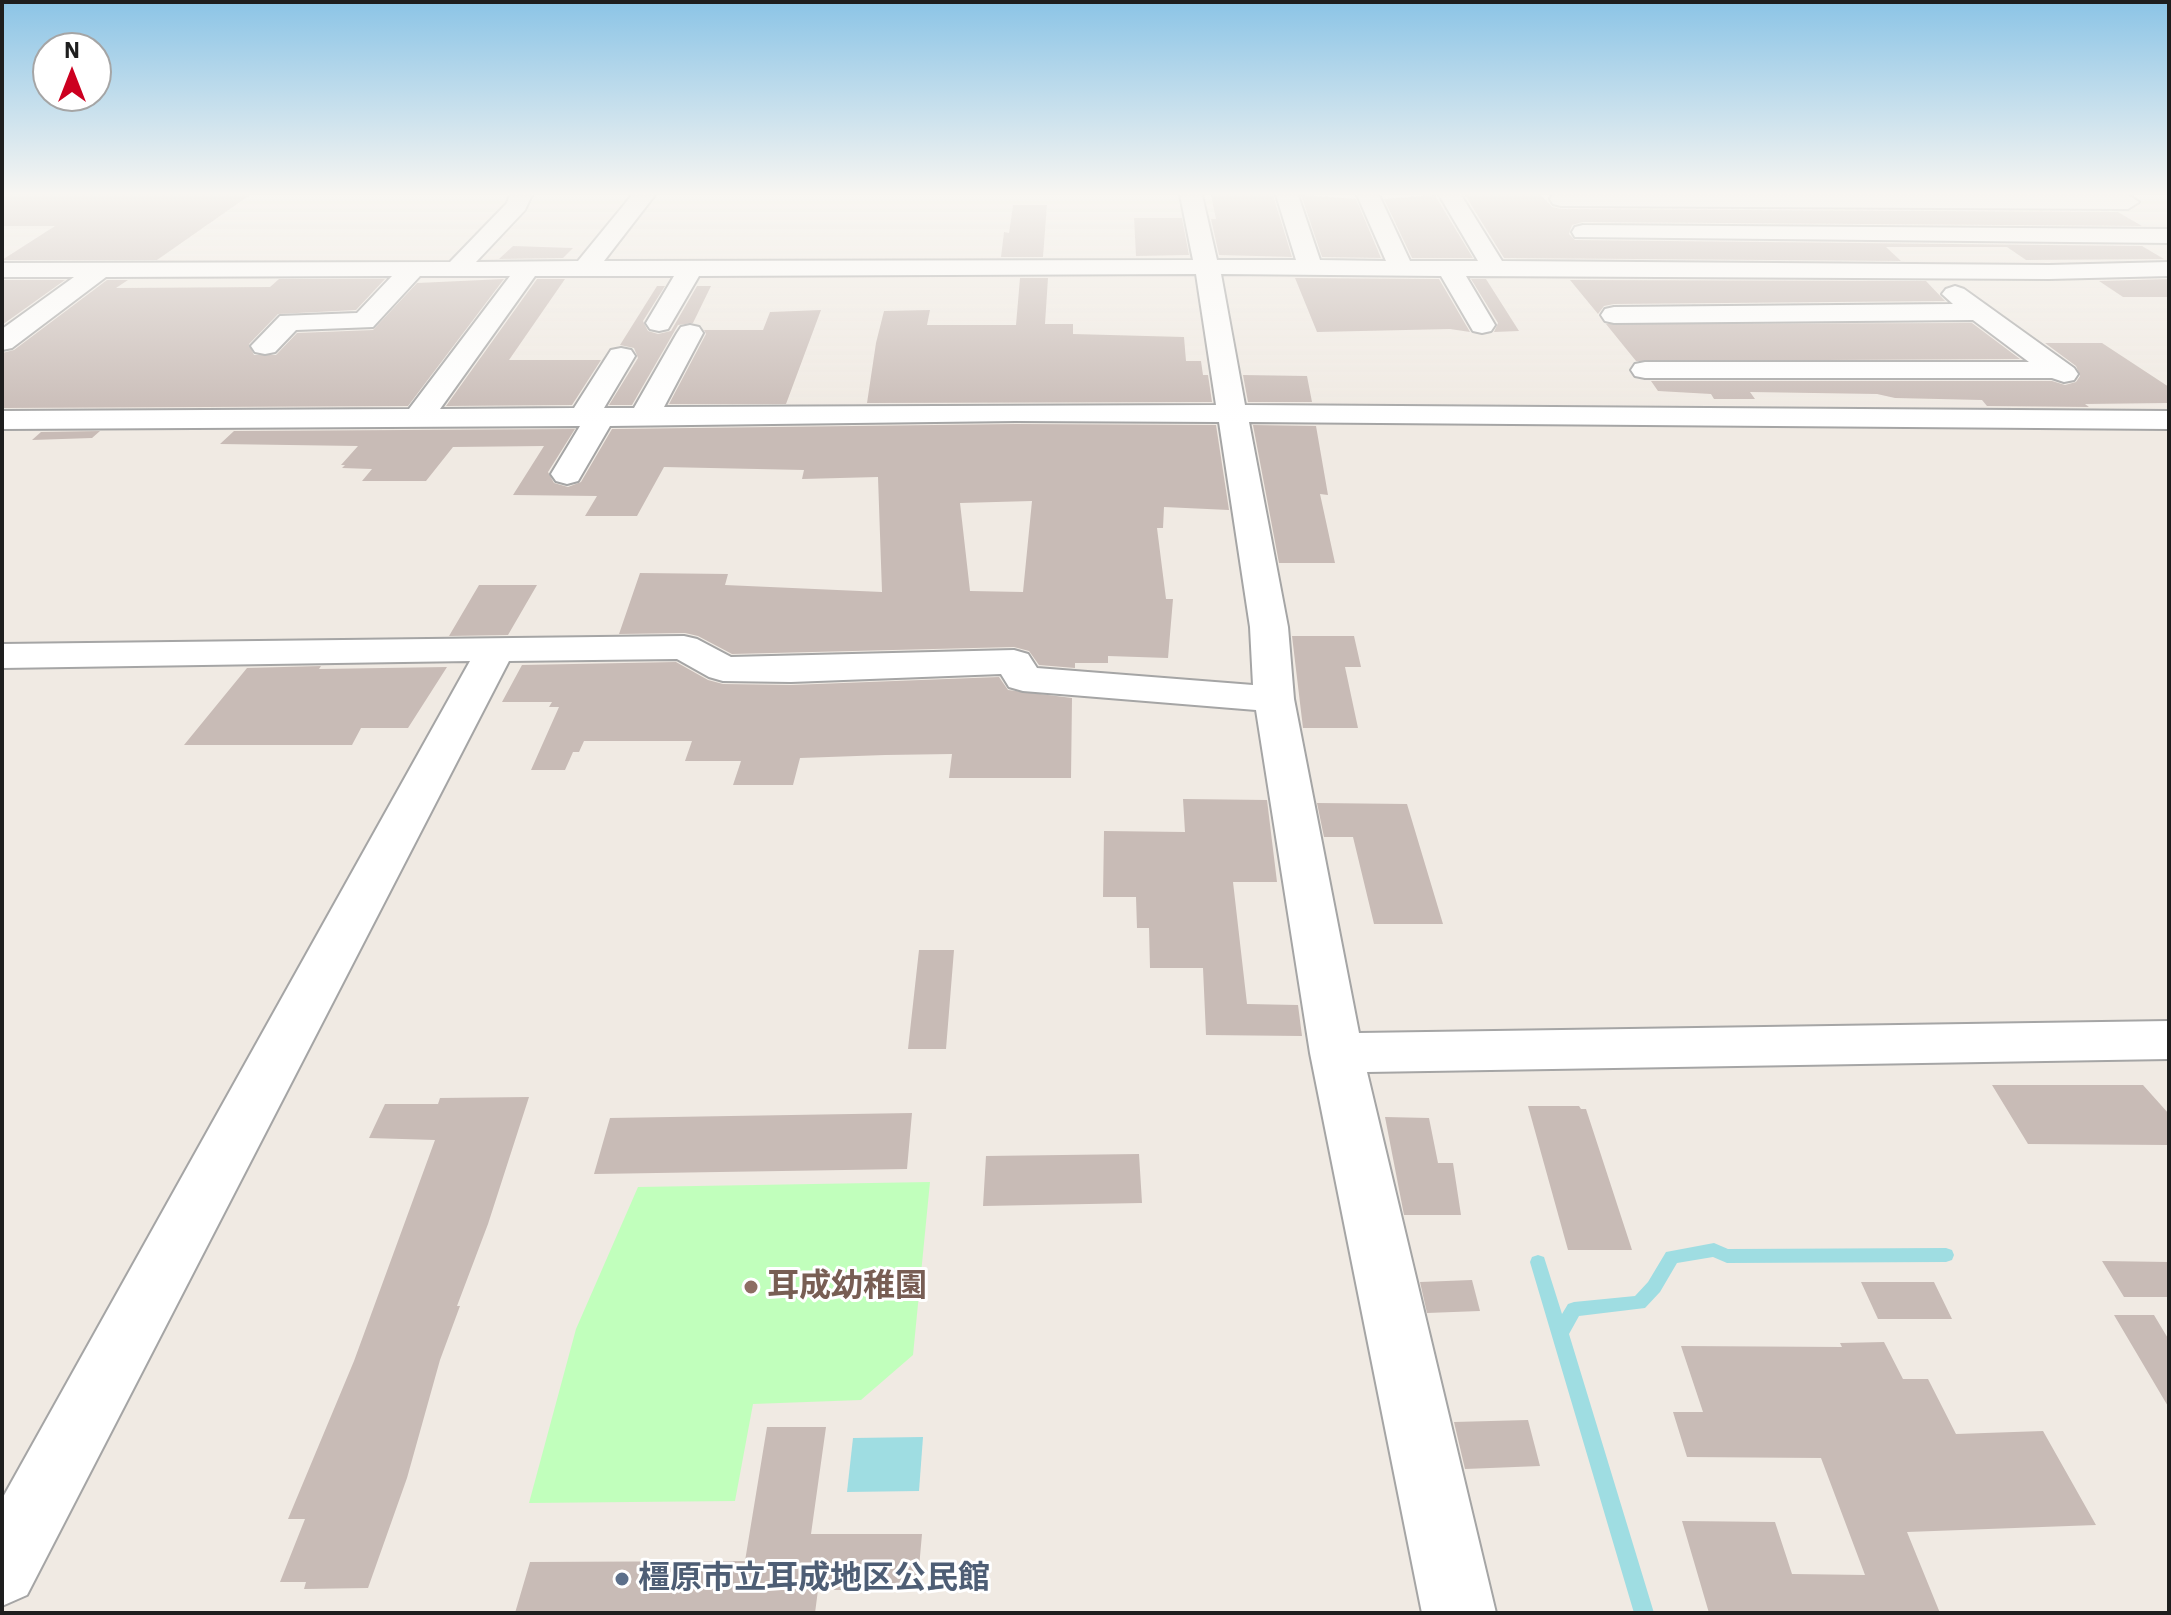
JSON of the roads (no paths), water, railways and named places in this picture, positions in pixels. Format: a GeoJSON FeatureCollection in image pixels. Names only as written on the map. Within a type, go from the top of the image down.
{"type":"FeatureCollection","features":[{"type":"Feature","properties":{"kind":"street"},"geometry":{"type":"LineString","coordinates":[[2,342],[100,270]]}},
{"type":"Feature","properties":{"kind":"street"},"geometry":{"type":"LineString","coordinates":[[265,346],[289,322],[364,321],[412,270]]}},
{"type":"Feature","properties":{"kind":"street"},"geometry":{"type":"LineString","coordinates":[[419,417],[527,270]]}},
{"type":"Feature","properties":{"kind":"street"},"geometry":{"type":"LineString","coordinates":[[659,323],[689,270]]}},
{"type":"Feature","properties":{"kind":"street"},"geometry":{"type":"LineString","coordinates":[[1208,270],[1269,627],[1274,699],[1336,1053],[1459,1613]]}},
{"type":"Feature","properties":{"kind":"street"},"geometry":{"type":"LineString","coordinates":[[1450,270],[1482,325]]}},
{"type":"Feature","properties":{"kind":"street"},"geometry":{"type":"LineString","coordinates":[[1800,270],[2166,271]]}},
{"type":"Feature","properties":{"kind":"street"},"geometry":{"type":"LineString","coordinates":[[1931,272],[2059,370],[2117,419]]}},
{"type":"Feature","properties":{"kind":"street"},"geometry":{"type":"LineString","coordinates":[[1614,315],[1980,312]]}},
{"type":"Feature","properties":{"kind":"street"},"geometry":{"type":"LineString","coordinates":[[1684,313],[1709,340]]}},
{"type":"Feature","properties":{"kind":"street"},"geometry":{"type":"LineString","coordinates":[[644,417],[690,333]]}},
{"type":"Feature","properties":{"kind":"street"},"geometry":{"type":"LineString","coordinates":[[567,474],[621,356]]}},
{"type":"Feature","properties":{"kind":"street"},"geometry":{"type":"LineString","coordinates":[[1645,370],[2059,370]]}},
{"type":"Feature","properties":{"kind":"street"},"geometry":{"type":"LineString","coordinates":[[2,420],[591,418],[1016,412],[2169,420]]}},
{"type":"Feature","properties":{"kind":"street"},"geometry":{"type":"LineString","coordinates":[[2,656],[684,647],[723,669],[791,670],[1014,662],[1023,679],[1274,699]]}},
{"type":"Feature","properties":{"kind":"street"},"geometry":{"type":"LineString","coordinates":[[2,1570],[496,649]]}},
{"type":"Feature","properties":{"kind":"street"},"geometry":{"type":"LineString","coordinates":[[1336,1053],[2169,1040]]}},
{"type":"Feature","properties":{"kind":"water"},"geometry":{"type":"Polygon","coordinates":[[[923,1437],[919,1491],[847,1492],[853,1438],[923,1437]]]}},
{"type":"Feature","properties":{"kind":"waterway"},"geometry":{"type":"LineString","coordinates":[[1644,1613],[1560,1333],[1574,1309],[1639,1303],[1654,1287],[1672,1257],[1714,1250],[1727,1256],[1946,1255]]}},
{"type":"Feature","properties":{"kind":"waterway"},"geometry":{"type":"LineString","coordinates":[[1538,1262],[1560,1335]]}},
{"type":"Feature","properties":{"kind":"place","name":"耳成幼稚園"},"geometry":{"type":"Point","coordinates":[751,1287]}},
{"type":"Feature","properties":{"kind":"place","name":"橿原市立耳成地区公民館"},"geometry":{"type":"Point","coordinates":[622,1579]}}]}
